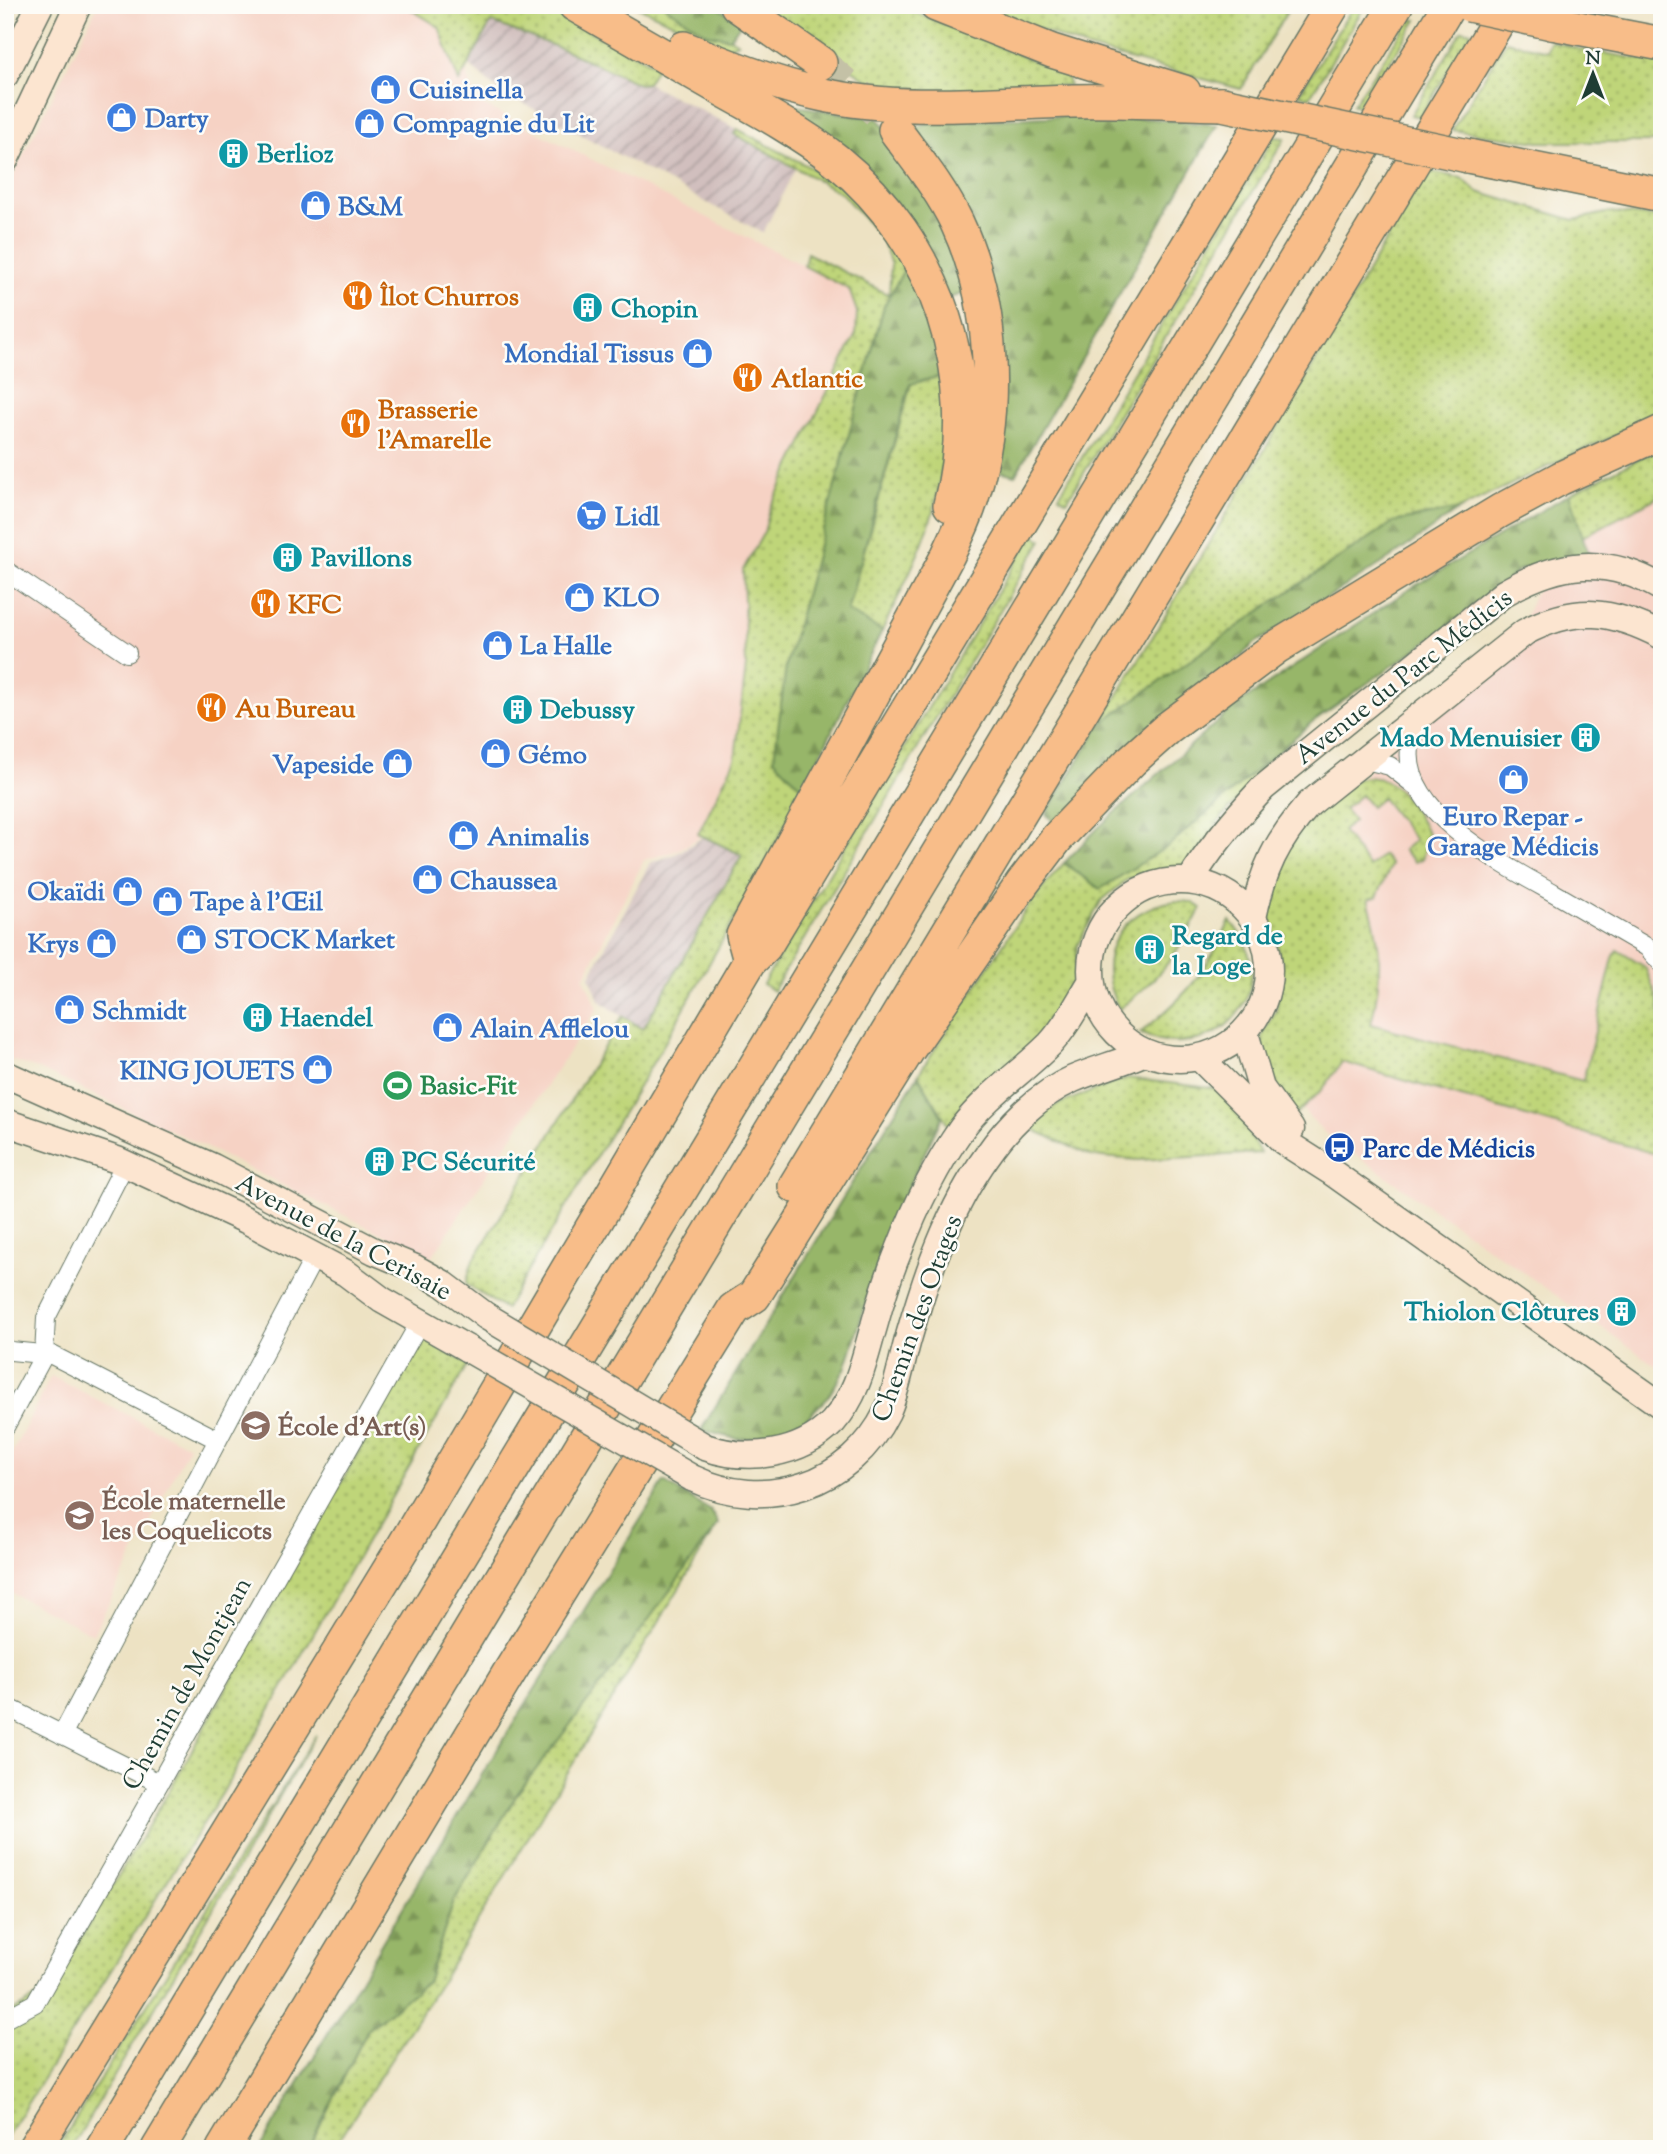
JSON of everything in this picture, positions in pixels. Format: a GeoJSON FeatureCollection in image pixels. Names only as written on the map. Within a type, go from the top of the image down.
{"type":"FeatureCollection","features":[{"type":"Feature","properties":{"kind":"highway"},"geometry":{"type":"LineString","coordinates":[[577,5],[788,86],[852,100],[919,106],[1077,101],[1222,104]]}},
{"type":"Feature","properties":{"kind":"highway"},"geometry":{"type":"LineString","coordinates":[[577,5],[796,132],[835,160],[887,211],[914,249],[932,284],[948,327],[957,370],[960,413],[959,453],[954,487],[945,523],[919,586],[920,607]]}},
{"type":"Feature","properties":{"kind":"highway"},"geometry":{"type":"LineString","coordinates":[[737,5],[820,63]]}},
{"type":"Feature","properties":{"kind":"highway"},"geometry":{"type":"LineString","coordinates":[[936,5],[1052,51],[1222,104],[1662,195]]}},
{"type":"Feature","properties":{"kind":"highway"},"geometry":{"type":"LineString","coordinates":[[102,2149],[1396,5]]}},
{"type":"Feature","properties":{"kind":"highway"},"geometry":{"type":"LineString","coordinates":[[158,2149],[1449,5]]}},
{"type":"Feature","properties":{"kind":"highway"},"geometry":{"type":"LineString","coordinates":[[1469,5],[1662,44]]}},
{"type":"Feature","properties":{"kind":"highway"},"geometry":{"type":"LineString","coordinates":[[734,1309],[736,1285],[1508,5]]}},
{"type":"Feature","properties":{"kind":"highway"},"geometry":{"type":"LineString","coordinates":[[34,2149],[395,1561],[750,961],[765,946],[1331,8]]}},
{"type":"Feature","properties":{"kind":"highway"},"geometry":{"type":"LineString","coordinates":[[750,961],[743,935],[948,555],[974,492],[984,443],[990,369],[986,325],[975,274],[957,224],[931,178],[895,130]]}},
{"type":"Feature","properties":{"kind":"highway"},"geometry":{"type":"LineString","coordinates":[[223,2149],[494,1697],[734,1309],[754,1296],[908,1050],[1022,884],[1057,838],[1131,761],[1168,728],[1287,641],[1500,511],[1561,478],[1662,432]]}},
{"type":"Feature","properties":{"kind":"street"},"geometry":{"type":"LineString","coordinates":[[5,75],[40,5]]}},
{"type":"Feature","properties":{"kind":"street"},"geometry":{"type":"LineString","coordinates":[[5,160],[78,5]]}},
{"type":"Feature","properties":{"kind":"street","name":"Avenue du Parc Médicis"},"geometry":{"type":"LineString","coordinates":[[1190,881],[1238,814],[1263,788],[1504,593],[1530,578],[1559,569],[1587,565],[1615,568],[1644,578],[1662,588]]}},
{"type":"Feature","properties":{"kind":"street"},"geometry":{"type":"LineString","coordinates":[[5,570],[127,653]]}},
{"type":"Feature","properties":{"kind":"street","name":"Avenue du Parc Médicis"},"geometry":{"type":"LineString","coordinates":[[1253,918],[1270,858],[1289,828],[1309,804],[1424,715],[1501,649],[1546,621],[1574,615],[1600,614],[1628,619],[1662,636]]}},
{"type":"Feature","properties":{"kind":"street"},"geometry":{"type":"LineString","coordinates":[[1417,787],[1410,747],[1424,715]]}},
{"type":"Feature","properties":{"kind":"street"},"geometry":{"type":"LineString","coordinates":[[1366,760],[1390,766],[1417,787],[1445,822],[1485,853],[1647,947],[1662,964]]}},
{"type":"Feature","properties":{"kind":"street"},"geometry":{"type":"LineString","coordinates":[[1190,881],[1223,892],[1239,903],[1253,918],[1267,950],[1268,985],[1261,1007],[1245,1033],[1223,1049],[1200,1058],[1180,1060],[1143,1053],[1116,1033],[1100,1010],[1091,982],[1091,959],[1097,936],[1108,916],[1125,900],[1144,888],[1167,882],[1190,881]]}},
{"type":"Feature","properties":{"kind":"street","name":"Chemin des Otages"},"geometry":{"type":"LineString","coordinates":[[705,1447],[733,1455],[750,1455],[792,1447],[823,1431],[844,1408],[855,1391],[898,1253],[923,1194],[963,1128],[997,1089],[1049,1045],[1064,1028],[1091,982]]}},
{"type":"Feature","properties":{"kind":"street"},"geometry":{"type":"LineString","coordinates":[[1245,1033],[1261,1088],[1285,1122],[1330,1171]]}},
{"type":"Feature","properties":{"kind":"street","name":"Chemin des Otages"},"geometry":{"type":"LineString","coordinates":[[692,1478],[726,1491],[754,1495],[798,1489],[821,1479],[847,1462],[869,1439],[887,1411],[919,1301],[946,1227],[985,1157],[1012,1124],[1059,1087],[1143,1053]]}},
{"type":"Feature","properties":{"kind":"street"},"geometry":{"type":"LineString","coordinates":[[1200,1058],[1283,1141],[1330,1171],[1662,1406]]}},
{"type":"Feature","properties":{"kind":"street","name":"Avenue de la Cerisaie"},"geometry":{"type":"LineString","coordinates":[[5,1074],[214,1167],[374,1251],[415,1268],[442,1283],[486,1316],[705,1447]]}},
{"type":"Feature","properties":{"kind":"street","name":"Avenue de la Cerisaie"},"geometry":{"type":"LineString","coordinates":[[5,1122],[125,1164],[205,1200],[315,1256],[345,1273],[382,1300],[692,1478]]}},
{"type":"Feature","properties":{"kind":"street"},"geometry":{"type":"LineString","coordinates":[[5,1427],[44,1354],[46,1318],[125,1164]]}},
{"type":"Feature","properties":{"kind":"street"},"geometry":{"type":"LineString","coordinates":[[62,1734],[315,1256]]}},
{"type":"Feature","properties":{"kind":"street","name":"Chemin de Montjean"},"geometry":{"type":"LineString","coordinates":[[5,2019],[35,2003],[420,1322]]}},
{"type":"Feature","properties":{"kind":"street"},"geometry":{"type":"LineString","coordinates":[[5,1348],[52,1355],[218,1440]]}},
{"type":"Feature","properties":{"kind":"street"},"geometry":{"type":"LineString","coordinates":[[5,1706],[159,1783]]}},
{"type":"Feature","properties":{"kind":"shaded area"},"geometry":{"type":"Polygon","coordinates":[[[98,5],[428,5],[446,14],[477,102],[884,306],[743,753],[702,836],[676,851],[644,860],[584,978],[598,1008],[431,1258],[189,1139],[41,1070],[5,1058],[5,192],[98,5]]]}},
{"type":"Feature","properties":{"kind":"shaded area"},"geometry":{"type":"Polygon","coordinates":[[[491,22],[565,50],[639,84],[647,83],[737,129],[735,134],[795,169],[763,233],[497,89],[469,65],[491,22]]]}},
{"type":"Feature","properties":{"kind":"shaded area"},"geometry":{"type":"Polygon","coordinates":[[[1662,495],[1662,1370],[1325,1133],[1305,1112],[1280,1076],[1262,1037],[1277,1008],[1281,970],[1277,941],[1263,904],[1274,860],[1522,625],[1553,550],[1662,495]]]}},
{"type":"Feature","properties":{"kind":"shaded area"},"geometry":{"type":"Polygon","coordinates":[[[705,836],[743,855],[642,1030],[599,1000],[590,976],[650,863],[676,854],[705,836]]]}},
{"type":"Feature","properties":{"kind":"shaded area","name":"École maternelle les Coquelicots"},"geometry":{"type":"Polygon","coordinates":[[[51,1376],[189,1446],[93,1634],[5,1590],[5,1467],[51,1376]]]}},
{"type":"Feature","properties":{"kind":"green space"},"geometry":{"type":"Polygon","coordinates":[[[404,5],[539,5],[657,66],[647,83],[639,84],[565,50],[491,22],[459,82],[439,27],[404,5]]]}},
{"type":"Feature","properties":{"kind":"green space"},"geometry":{"type":"Polygon","coordinates":[[[634,5],[663,5],[707,34],[730,38],[738,43],[727,48],[634,5]]]}},
{"type":"Feature","properties":{"kind":"green space"},"geometry":{"type":"Polygon","coordinates":[[[663,5],[715,5],[741,23],[730,38],[707,34],[663,5]]]}},
{"type":"Feature","properties":{"kind":"green space"},"geometry":{"type":"Polygon","coordinates":[[[759,5],[801,5],[808,8],[812,5],[897,5],[1066,74],[1069,85],[945,92],[896,90],[873,84],[759,5]]]}},
{"type":"Feature","properties":{"kind":"green space"},"geometry":{"type":"Polygon","coordinates":[[[978,5],[1291,5],[1241,89],[1084,47],[978,5]]]}},
{"type":"Feature","properties":{"kind":"green space"},"geometry":{"type":"Polygon","coordinates":[[[1353,7],[1362,10],[1310,97],[1299,94],[1353,7]]]}},
{"type":"Feature","properties":{"kind":"green space"},"geometry":{"type":"Polygon","coordinates":[[[1410,19],[1417,20],[1361,106],[1353,105],[1410,19]]]}},
{"type":"Feature","properties":{"kind":"green space"},"geometry":{"type":"Polygon","coordinates":[[[1462,30],[1472,32],[1420,117],[1411,115],[1462,30]]]}},
{"type":"Feature","properties":{"kind":"green space"},"geometry":{"type":"Polygon","coordinates":[[[1506,41],[1547,51],[1550,41],[1579,49],[1662,63],[1662,142],[1539,142],[1452,130],[1506,41]]]}},
{"type":"Feature","properties":{"kind":"green space"},"geometry":{"type":"Polygon","coordinates":[[[797,106],[878,119],[910,159],[938,207],[968,292],[949,298],[788,116],[797,106]]]}},
{"type":"Feature","properties":{"kind":"green space"},"geometry":{"type":"Polygon","coordinates":[[[1066,116],[1154,119],[1217,125],[1015,475],[992,469],[1004,379],[914,128],[928,123],[1066,116]]]}},
{"type":"Feature","properties":{"kind":"green space"},"geometry":{"type":"Polygon","coordinates":[[[737,129],[851,192],[887,232],[905,268],[884,306],[786,666],[803,789],[764,866],[664,1044],[505,1309],[466,1284],[472,1263],[623,1016],[643,1029],[742,855],[698,834],[735,759],[746,666],[743,570],[764,532],[771,506],[856,334],[857,312],[849,289],[804,266],[807,253],[889,295],[891,265],[881,237],[841,193],[734,134],[737,129]]]}},
{"type":"Feature","properties":{"kind":"green space"},"geometry":{"type":"Polygon","coordinates":[[[1274,137],[1285,138],[1067,501],[1059,496],[1274,137]]]}},
{"type":"Feature","properties":{"kind":"green space"},"geometry":{"type":"Polygon","coordinates":[[[1426,171],[1461,178],[1478,192],[1574,220],[1611,212],[1662,218],[1662,415],[1460,509],[1394,522],[1273,602],[1101,723],[1258,461],[1426,171]]]}},
{"type":"Feature","properties":{"kind":"green space"},"geometry":{"type":"Polygon","coordinates":[[[905,268],[930,319],[945,375],[910,384],[847,611],[882,631],[803,789],[774,759],[786,666],[884,306],[905,268]]]}},
{"type":"Feature","properties":{"kind":"green space"},"geometry":{"type":"Polygon","coordinates":[[[945,375],[943,455],[934,510],[919,551],[882,631],[847,612],[911,384],[945,375]]]}},
{"type":"Feature","properties":{"kind":"green space"},"geometry":{"type":"Polygon","coordinates":[[[1662,447],[1662,495],[1582,537],[1569,494],[1662,447]]]}},
{"type":"Feature","properties":{"kind":"green space"},"geometry":{"type":"Polygon","coordinates":[[[1569,494],[1589,556],[1548,562],[1519,570],[1442,631],[1315,720],[1168,846],[1100,889],[1064,863],[1099,827],[1234,707],[1405,592],[1569,494]]]}},
{"type":"Feature","properties":{"kind":"green space"},"geometry":{"type":"Polygon","coordinates":[[[1460,509],[1389,559],[1255,643],[1055,824],[1046,814],[1101,723],[1273,602],[1394,522],[1460,509]]]}},
{"type":"Feature","properties":{"kind":"green space"},"geometry":{"type":"Polygon","coordinates":[[[1033,533],[1042,540],[773,991],[763,984],[1033,533]]]}},
{"type":"Feature","properties":{"kind":"green space"},"geometry":{"type":"Polygon","coordinates":[[[1277,753],[1219,821],[1202,847],[1184,865],[1128,879],[1101,901],[1077,946],[1076,982],[1048,1031],[949,1126],[918,1075],[1032,900],[1064,863],[1100,889],[1168,846],[1277,753]]]}},
{"type":"Feature","properties":{"kind":"green space"},"geometry":{"type":"Polygon","coordinates":[[[1378,778],[1395,787],[1412,806],[1429,836],[1422,859],[1415,862],[1403,850],[1415,840],[1382,798],[1371,807],[1361,795],[1344,809],[1354,821],[1342,831],[1369,867],[1383,855],[1391,865],[1377,897],[1368,899],[1379,955],[1371,1024],[1583,1081],[1617,950],[1645,967],[1659,1002],[1662,1031],[1662,1156],[1342,1062],[1322,1090],[1295,1115],[1273,1087],[1263,1061],[1262,1037],[1277,1008],[1281,970],[1277,941],[1263,904],[1288,838],[1357,779],[1378,778]]]}},
{"type":"Feature","properties":{"kind":"green space"},"geometry":{"type":"Polygon","coordinates":[[[1176,901],[1191,902],[1201,908],[1167,964],[1146,987],[1119,1009],[1111,990],[1108,972],[1110,954],[1116,939],[1126,925],[1139,914],[1176,901]]]}},
{"type":"Feature","properties":{"kind":"green space"},"geometry":{"type":"Polygon","coordinates":[[[1230,921],[1246,946],[1251,971],[1248,995],[1236,1015],[1218,1031],[1195,1040],[1169,1041],[1140,1033],[1193,984],[1212,956],[1230,921]]]}},
{"type":"Feature","properties":{"kind":"green space"},"geometry":{"type":"Polygon","coordinates":[[[918,1075],[942,1117],[892,1221],[845,1369],[828,1397],[805,1420],[772,1437],[737,1439],[701,1430],[918,1075]]]}},
{"type":"Feature","properties":{"kind":"green space"},"geometry":{"type":"Polygon","coordinates":[[[1127,1078],[1218,1089],[1233,1103],[1260,1153],[1138,1160],[1091,1156],[1030,1128],[1051,1107],[1127,1078]]]}},
{"type":"Feature","properties":{"kind":"green space"},"geometry":{"type":"Polygon","coordinates":[[[422,1338],[468,1364],[223,1792],[5,2139],[5,2015],[49,1991],[168,1793],[422,1338]]]}},
{"type":"Feature","properties":{"kind":"green space"},"geometry":{"type":"Polygon","coordinates":[[[664,1482],[711,1511],[718,1524],[615,1666],[517,1794],[454,1901],[427,1982],[368,2029],[308,2149],[259,2149],[489,1763],[664,1482]]]}},
{"type":"Feature","properties":{"kind":"green space"},"geometry":{"type":"Polygon","coordinates":[[[718,1524],[436,1990],[333,2149],[308,2149],[368,2029],[427,1982],[454,1901],[517,1794],[615,1666],[718,1524]]]}},
{"type":"Feature","properties":{"kind":"green space"},"geometry":{"type":"Polygon","coordinates":[[[316,1735],[71,2149],[57,2149],[61,2142],[316,1735]]]}},
{"type":"Feature","properties":{"kind":"tunnel"},"geometry":{"type":"LineString","coordinates":[[820,63],[877,111]]}},
{"type":"Feature","properties":{"kind":"place","name":"Cuisinella"},"geometry":{"type":"Point","coordinates":[386,89]}},
{"type":"Feature","properties":{"kind":"place","name":"Darty"},"geometry":{"type":"Point","coordinates":[122,118]}},
{"type":"Feature","properties":{"kind":"place","name":"Compagnie du Lit"},"geometry":{"type":"Point","coordinates":[370,123]}},
{"type":"Feature","properties":{"kind":"place","name":"Berlioz"},"geometry":{"type":"Point","coordinates":[234,153]}},
{"type":"Feature","properties":{"kind":"place","name":"B&M"},"geometry":{"type":"Point","coordinates":[315,206]}},
{"type":"Feature","properties":{"kind":"place","name":"Îlot Churros"},"geometry":{"type":"Point","coordinates":[357,296]}},
{"type":"Feature","properties":{"kind":"place","name":"Chopin"},"geometry":{"type":"Point","coordinates":[588,308]}},
{"type":"Feature","properties":{"kind":"place","name":"Mondial Tissus"},"geometry":{"type":"Point","coordinates":[697,353]}},
{"type":"Feature","properties":{"kind":"place","name":"Atlantic"},"geometry":{"type":"Point","coordinates":[748,378]}},
{"type":"Feature","properties":{"kind":"place","name":"Brasserie l'Amarelle"},"geometry":{"type":"Point","coordinates":[355,424]}},
{"type":"Feature","properties":{"kind":"place","name":"Lidl"},"geometry":{"type":"Point","coordinates":[592,516]}},
{"type":"Feature","properties":{"kind":"place","name":"Pavillons"},"geometry":{"type":"Point","coordinates":[288,557]}},
{"type":"Feature","properties":{"kind":"place","name":"KLO"},"geometry":{"type":"Point","coordinates":[580,597]}},
{"type":"Feature","properties":{"kind":"place","name":"KFC"},"geometry":{"type":"Point","coordinates":[265,604]}},
{"type":"Feature","properties":{"kind":"place","name":"La Halle"},"geometry":{"type":"Point","coordinates":[497,645]}},
{"type":"Feature","properties":{"kind":"place","name":"Au Bureau"},"geometry":{"type":"Point","coordinates":[212,708]}},
{"type":"Feature","properties":{"kind":"place","name":"Debussy"},"geometry":{"type":"Point","coordinates":[517,709]}},
{"type":"Feature","properties":{"kind":"place","name":"Mado Menuisier"},"geometry":{"type":"Point","coordinates":[1585,737]}},
{"type":"Feature","properties":{"kind":"place","name":"Gémo"},"geometry":{"type":"Point","coordinates":[495,754]}},
{"type":"Feature","properties":{"kind":"place","name":"Vapeside"},"geometry":{"type":"Point","coordinates":[397,764]}},
{"type":"Feature","properties":{"kind":"place","name":"Euro Repar - Garage Médicis"},"geometry":{"type":"Point","coordinates":[1513,780]}},
{"type":"Feature","properties":{"kind":"place","name":"Animalis"},"geometry":{"type":"Point","coordinates":[464,836]}},
{"type":"Feature","properties":{"kind":"place","name":"Chaussea"},"geometry":{"type":"Point","coordinates":[427,880]}},
{"type":"Feature","properties":{"kind":"place","name":"Okaïdi"},"geometry":{"type":"Point","coordinates":[128,891]}},
{"type":"Feature","properties":{"kind":"place","name":"Tape à l'Œil"},"geometry":{"type":"Point","coordinates":[167,901]}},
{"type":"Feature","properties":{"kind":"place","name":"STOCK Market"},"geometry":{"type":"Point","coordinates":[191,939]}},
{"type":"Feature","properties":{"kind":"place","name":"Krys"},"geometry":{"type":"Point","coordinates":[102,943]}},
{"type":"Feature","properties":{"kind":"place","name":"Regard de la Loge"},"geometry":{"type":"Point","coordinates":[1149,950]}},
{"type":"Feature","properties":{"kind":"place","name":"Schmidt"},"geometry":{"type":"Point","coordinates":[69,1010]}},
{"type":"Feature","properties":{"kind":"place","name":"Haendel"},"geometry":{"type":"Point","coordinates":[257,1017]}},
{"type":"Feature","properties":{"kind":"place","name":"Alain Afflelou"},"geometry":{"type":"Point","coordinates":[447,1028]}},
{"type":"Feature","properties":{"kind":"place","name":"KING JOUETS"},"geometry":{"type":"Point","coordinates":[318,1070]}},
{"type":"Feature","properties":{"kind":"place","name":"Basic-Fit"},"geometry":{"type":"Point","coordinates":[397,1085]}},
{"type":"Feature","properties":{"kind":"place","name":"Parc de Médicis"},"geometry":{"type":"Point","coordinates":[1340,1148]}},
{"type":"Feature","properties":{"kind":"place","name":"PC Sécurité"},"geometry":{"type":"Point","coordinates":[379,1161]}},
{"type":"Feature","properties":{"kind":"place","name":"Thiolon Clôtures"},"geometry":{"type":"Point","coordinates":[1622,1311]}},
{"type":"Feature","properties":{"kind":"place","name":"École d'Art(s)"},"geometry":{"type":"Point","coordinates":[255,1426]}},
{"type":"Feature","properties":{"kind":"place","name":"École maternelle les Coquelicots"},"geometry":{"type":"Point","coordinates":[79,1515]}}]}
